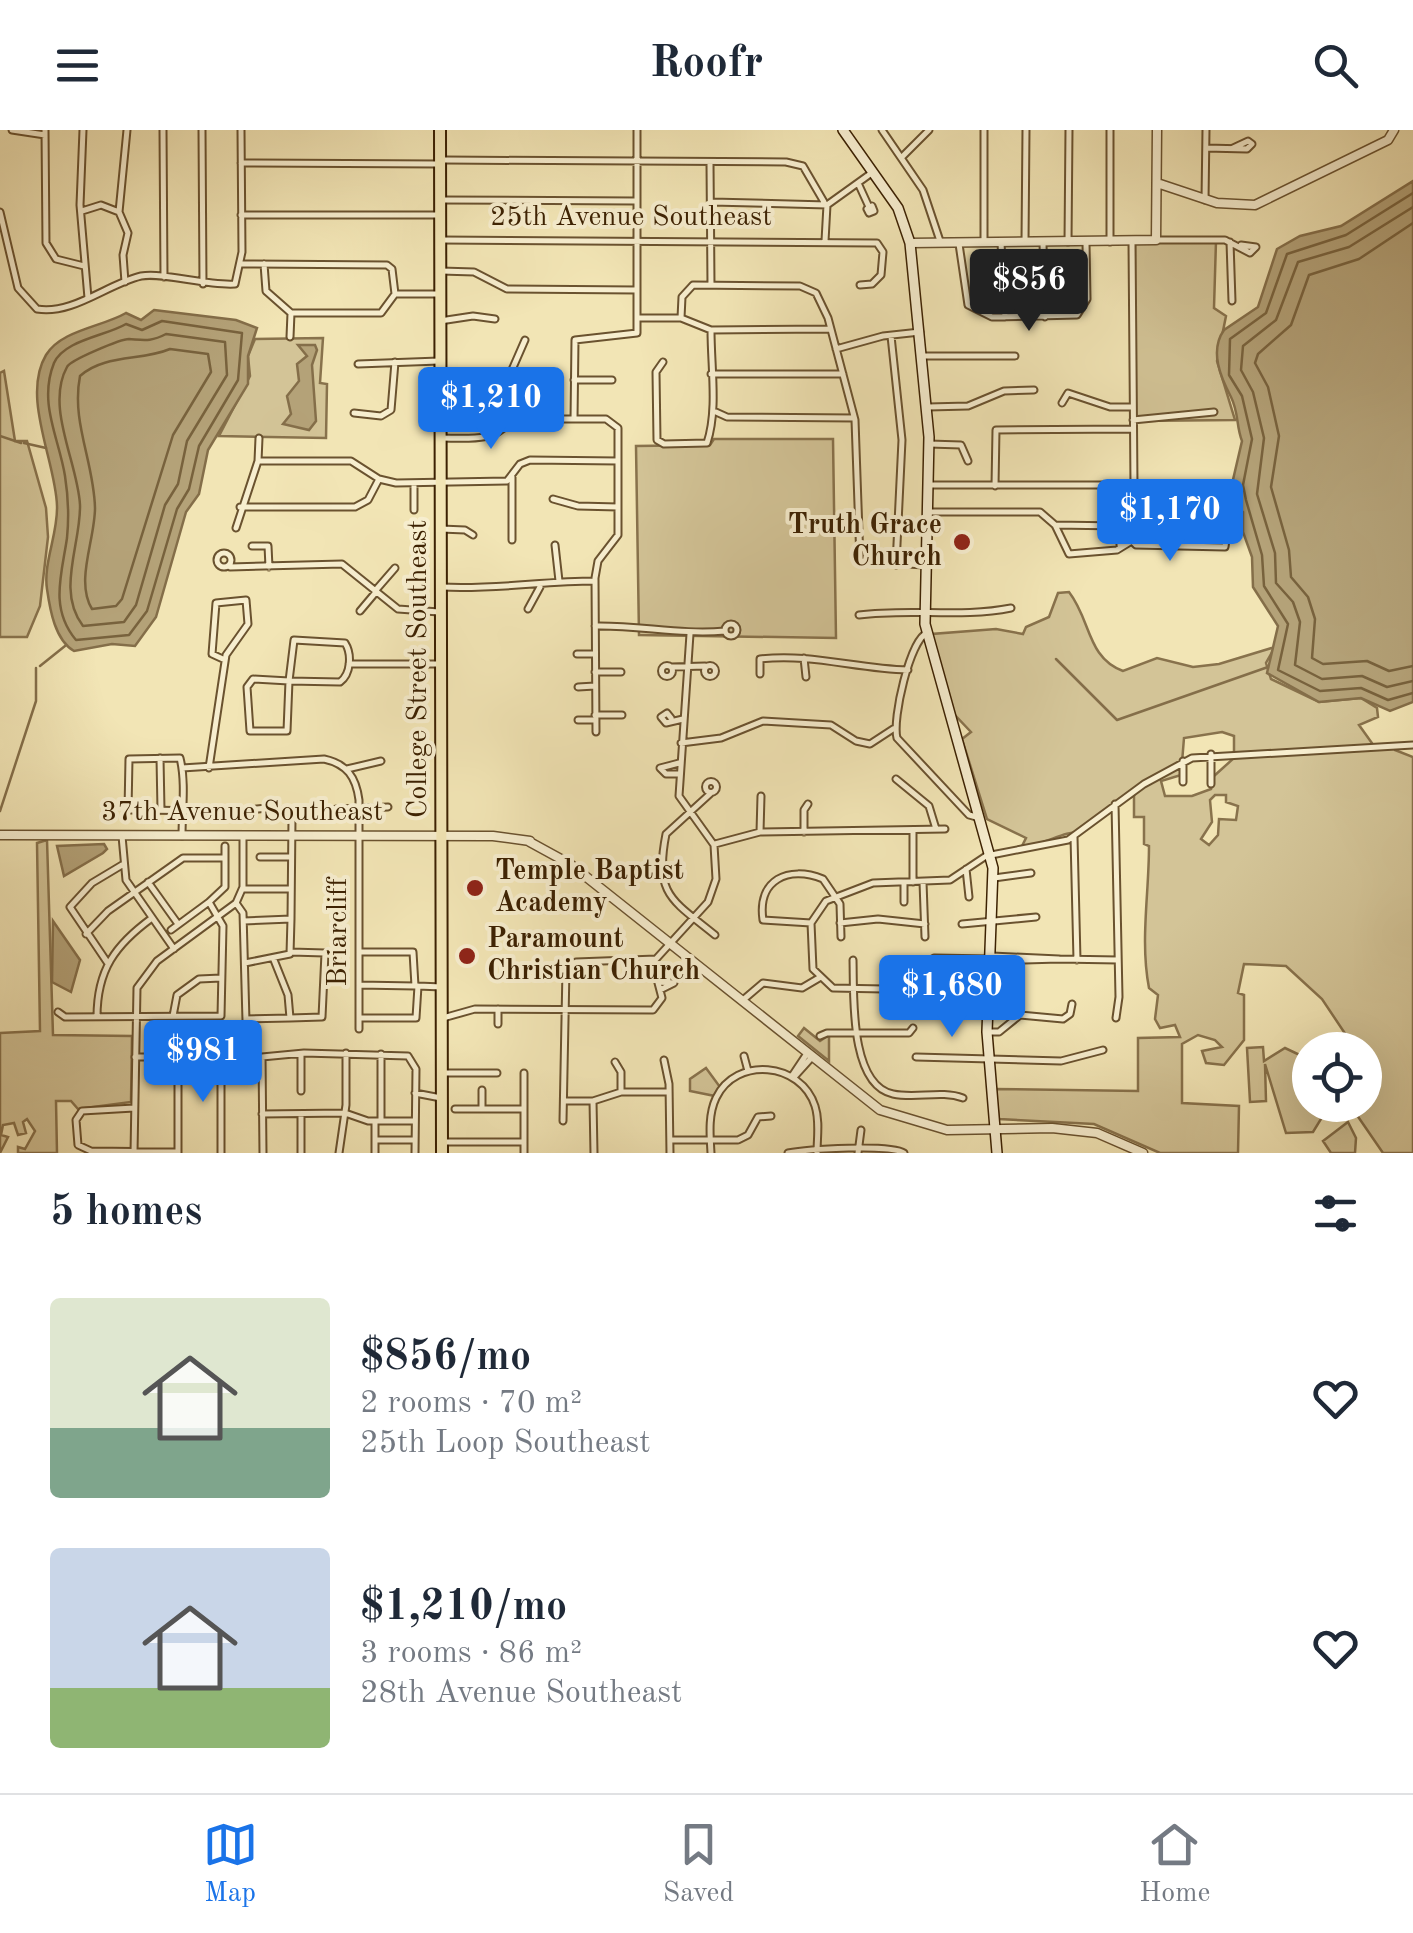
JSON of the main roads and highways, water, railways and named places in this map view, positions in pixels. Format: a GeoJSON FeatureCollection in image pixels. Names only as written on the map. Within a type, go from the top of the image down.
{"type":"FeatureCollection","features":[{"type":"Feature","properties":{"kind":"main road","name":"College Street Southeast"},"geometry":{"type":"LineString","coordinates":[[442,1147],[438,200],[443,130]]}},
{"type":"Feature","properties":{"kind":"main road"},"geometry":{"type":"LineString","coordinates":[[844,130],[898,208],[910,243],[928,407],[924,614],[982,818],[994,878],[987,1032],[997,1153]]}},
{"type":"Feature","properties":{"kind":"water"},"geometry":{"type":"Polygon","coordinates":[[[1413,181],[1413,702],[1390,711],[1361,698],[1319,702],[1267,673],[1278,626],[1253,587],[1243,512],[1237,507],[1232,484],[1242,441],[1234,403],[1218,364],[1217,347],[1224,330],[1258,307],[1277,249],[1300,236],[1341,226],[1413,181]]]}},
{"type":"Feature","properties":{"kind":"water"},"geometry":{"type":"Polygon","coordinates":[[[154,310],[236,320],[257,328],[248,356],[248,384],[208,450],[199,494],[186,512],[156,617],[135,646],[112,644],[74,651],[58,632],[47,589],[57,506],[38,410],[39,372],[46,355],[72,334],[126,313],[141,320],[154,310]]]}},
{"type":"Feature","properties":{"kind":"water"},"geometry":{"type":"Polygon","coordinates":[[[298,345],[315,345],[317,350],[312,365],[316,421],[309,430],[283,424],[291,414],[287,396],[299,381],[297,364],[307,356],[298,345]]]}},
{"type":"Feature","properties":{"kind":"water"},"geometry":{"type":"Polygon","coordinates":[[[104,844],[107,849],[103,853],[64,876],[57,846],[104,844]]]}},
{"type":"Feature","properties":{"kind":"water"},"geometry":{"type":"Polygon","coordinates":[[[53,921],[80,960],[71,992],[52,982],[53,921]]]}},
{"type":"Feature","properties":{"kind":"waterway"},"geometry":{"type":"LineString","coordinates":[[0,436],[21,443]]}},
{"type":"Feature","properties":{"kind":"waterway"},"geometry":{"type":"LineString","coordinates":[[24,443],[46,448]]}},
{"type":"Feature","properties":{"kind":"waterway"},"geometry":{"type":"LineString","coordinates":[[40,666],[65,646]]}},
{"type":"Feature","properties":{"kind":"waterway"},"geometry":{"type":"LineString","coordinates":[[1056,659],[1117,720],[1268,667]]}},
{"type":"Feature","properties":{"kind":"waterway"},"geometry":{"type":"LineString","coordinates":[[0,811],[36,701],[36,668]]}},
{"type":"Feature","properties":{"kind":"place","name":"Truth Grace Church"},"geometry":{"type":"Point","coordinates":[962,542]}},
{"type":"Feature","properties":{"kind":"place","name":"Temple Baptist Academy"},"geometry":{"type":"Point","coordinates":[475,888]}},
{"type":"Feature","properties":{"kind":"place","name":"Paramount Christian Church"},"geometry":{"type":"Point","coordinates":[467,956]}}]}
